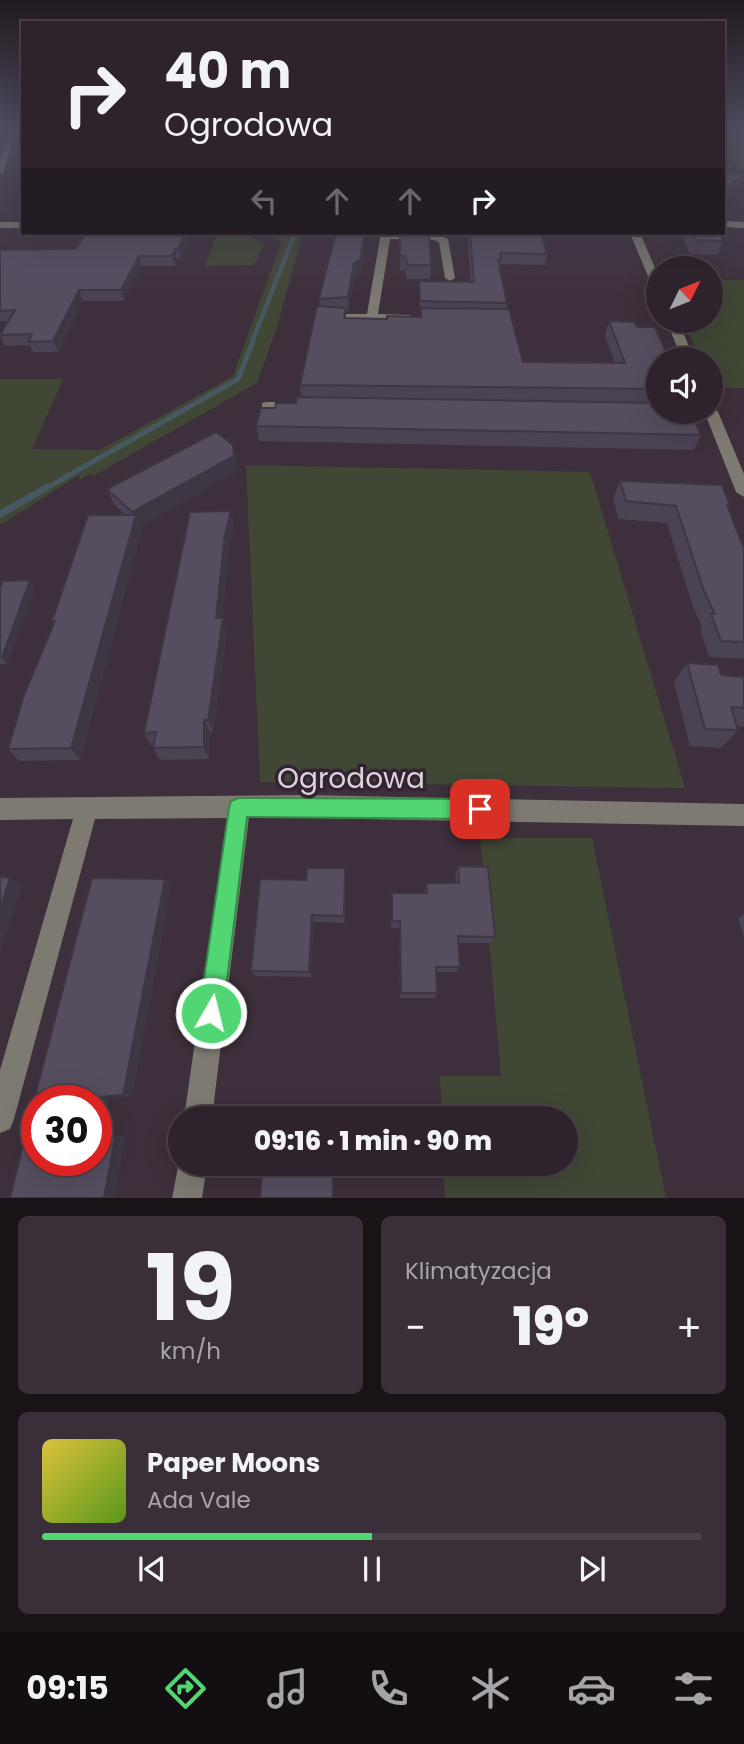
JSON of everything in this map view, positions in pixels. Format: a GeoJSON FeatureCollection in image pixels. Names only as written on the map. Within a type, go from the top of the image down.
{"type":"FeatureCollection","features":[{"type":"Feature","properties":{"kind":"street"},"geometry":{"type":"LineString","coordinates":[[725,224],[744,225]]}},
{"type":"Feature","properties":{"kind":"street"},"geometry":{"type":"LineString","coordinates":[[0,225],[21,225]]}},
{"type":"Feature","properties":{"kind":"street"},"geometry":{"type":"LineString","coordinates":[[372,318],[386,235]]}},
{"type":"Feature","properties":{"kind":"street"},"geometry":{"type":"LineString","coordinates":[[403,235],[436,237],[444,241],[450,278]]}},
{"type":"Feature","properties":{"kind":"street"},"geometry":{"type":"LineString","coordinates":[[636,235],[646,259]]}},
{"type":"Feature","properties":{"kind":"street"},"geometry":{"type":"LineString","coordinates":[[324,317],[424,318]]}},
{"type":"Feature","properties":{"kind":"street"},"geometry":{"type":"LineString","coordinates":[[267,406],[309,407]]}},
{"type":"Feature","properties":{"kind":"street"},"geometry":{"type":"LineString","coordinates":[[716,424],[744,492]]}},
{"type":"Feature","properties":{"kind":"street","name":"Ogrodowa"},"geometry":{"type":"LineString","coordinates":[[0,809],[387,807],[744,815]]}},
{"type":"Feature","properties":{"kind":"street"},"geometry":{"type":"LineString","coordinates":[[200,1106],[239,808]]}},
{"type":"Feature","properties":{"kind":"street"},"geometry":{"type":"LineString","coordinates":[[0,1119],[87,809]]}},
{"type":"Feature","properties":{"kind":"street"},"geometry":{"type":"LineString","coordinates":[[187,1198],[190,1176]]}},
{"type":"Feature","properties":{"kind":"green space"},"geometry":{"type":"Polygon","coordinates":[[[216,235],[247,236],[264,245],[254,265],[205,266],[216,235]]]}},
{"type":"Feature","properties":{"kind":"green space"},"geometry":{"type":"Polygon","coordinates":[[[268,235],[302,235],[277,327],[257,383],[93,476],[90,474],[79,480],[79,475],[0,525],[0,379],[63,379],[32,449],[100,450],[233,376],[281,243],[268,235]]]}},
{"type":"Feature","properties":{"kind":"green space"},"geometry":{"type":"Polygon","coordinates":[[[723,280],[744,280],[744,388],[723,387],[723,347],[695,347],[689,333],[723,333],[723,280]]]}},
{"type":"Feature","properties":{"kind":"green space"},"geometry":{"type":"Polygon","coordinates":[[[246,465],[590,472],[685,788],[260,782],[246,465]]]}},
{"type":"Feature","properties":{"kind":"green space"},"geometry":{"type":"Polygon","coordinates":[[[480,838],[592,838],[666,1198],[445,1198],[444,1176],[578,1176],[578,1106],[441,1106],[440,1076],[501,1076],[480,838]]]}},
{"type":"Feature","properties":{"kind":"building"},"geometry":{"type":"Polygon","coordinates":[[[85,235],[184,235],[172,256],[139,256],[121,290],[79,290],[53,341],[28,342],[32,334],[0,335],[15,310],[0,311],[0,250],[76,249],[85,235]]]}},
{"type":"Feature","properties":{"kind":"building"},"geometry":{"type":"Polygon","coordinates":[[[365,235],[360,260],[354,263],[348,297],[319,299],[335,236],[365,235]]]}},
{"type":"Feature","properties":{"kind":"building"},"geometry":{"type":"Polygon","coordinates":[[[400,235],[429,235],[431,265],[408,265],[405,256],[400,256],[400,235]]]}},
{"type":"Feature","properties":{"kind":"building"},"geometry":{"type":"Polygon","coordinates":[[[470,235],[542,235],[547,254],[500,253],[501,261],[498,260],[507,303],[420,301],[419,281],[474,282],[470,235]]]}},
{"type":"Feature","properties":{"kind":"building"},"geometry":{"type":"Polygon","coordinates":[[[693,235],[720,235],[723,241],[695,240],[693,235]]]}},
{"type":"Feature","properties":{"kind":"building"},"geometry":{"type":"Polygon","coordinates":[[[317,306],[346,308],[344,318],[387,319],[387,316],[421,317],[421,308],[509,309],[523,362],[625,363],[609,321],[634,322],[637,327],[646,327],[646,333],[658,333],[664,347],[646,347],[646,389],[300,385],[317,306]]]}},
{"type":"Feature","properties":{"kind":"building"},"geometry":{"type":"Polygon","coordinates":[[[297,397],[646,403],[646,424],[696,424],[701,435],[256,426],[261,408],[275,408],[276,403],[296,403],[297,397]]]}},
{"type":"Feature","properties":{"kind":"building"},"geometry":{"type":"Polygon","coordinates":[[[216,432],[233,445],[234,456],[132,512],[107,489],[216,432]]]}},
{"type":"Feature","properties":{"kind":"building"},"geometry":{"type":"Polygon","coordinates":[[[620,481],[722,485],[744,549],[744,642],[721,641],[711,614],[715,614],[704,591],[676,506],[626,501],[620,481]]]}},
{"type":"Feature","properties":{"kind":"building"},"geometry":{"type":"Polygon","coordinates":[[[231,511],[225,535],[216,618],[223,618],[208,720],[204,720],[204,747],[153,748],[156,732],[144,733],[190,512],[231,511]]]}},
{"type":"Feature","properties":{"kind":"building"},"geometry":{"type":"Polygon","coordinates":[[[88,515],[136,515],[71,748],[8,749],[24,695],[55,621],[52,621],[88,515]]]}},
{"type":"Feature","properties":{"kind":"building"},"geometry":{"type":"Polygon","coordinates":[[[30,580],[0,657],[0,588],[3,581],[30,580]]]}},
{"type":"Feature","properties":{"kind":"building"},"geometry":{"type":"Polygon","coordinates":[[[687,663],[718,665],[721,675],[744,677],[744,708],[731,707],[738,730],[705,729],[687,663]]]}},
{"type":"Feature","properties":{"kind":"building"},"geometry":{"type":"Polygon","coordinates":[[[458,866],[488,867],[495,937],[458,936],[460,967],[436,967],[437,993],[401,993],[400,921],[392,921],[392,893],[427,893],[426,883],[459,883],[458,866]]]}},
{"type":"Feature","properties":{"kind":"building"},"geometry":{"type":"Polygon","coordinates":[[[307,868],[345,868],[344,916],[312,915],[309,972],[251,971],[260,879],[306,880],[307,868]]]}},
{"type":"Feature","properties":{"kind":"building"},"geometry":{"type":"Polygon","coordinates":[[[0,877],[10,878],[0,909],[0,877]]]}},
{"type":"Feature","properties":{"kind":"building"},"geometry":{"type":"Polygon","coordinates":[[[92,878],[165,879],[123,1095],[112,1096],[112,1085],[38,1085],[92,878]]]}},
{"type":"Feature","properties":{"kind":"building"},"geometry":{"type":"Polygon","coordinates":[[[21,1153],[21,1176],[108,1176],[104,1198],[10,1198],[21,1153]]]}},
{"type":"Feature","properties":{"kind":"building"},"geometry":{"type":"Polygon","coordinates":[[[262,1176],[333,1176],[333,1198],[260,1198],[262,1176]]]}},
{"type":"Feature","properties":{"kind":"waterway"},"geometry":{"type":"LineString","coordinates":[[252,342],[294,235]]}},
{"type":"Feature","properties":{"kind":"waterway"},"geometry":{"type":"LineString","coordinates":[[43,490],[238,379],[253,341]]}},
{"type":"Feature","properties":{"kind":"waterway"},"geometry":{"type":"LineString","coordinates":[[0,514],[46,488]]}},
{"type":"Feature","properties":{"kind":"route"},"geometry":{"type":"LineString","coordinates":[[211,1013],[239,808],[306,806],[480,809]]}}]}
